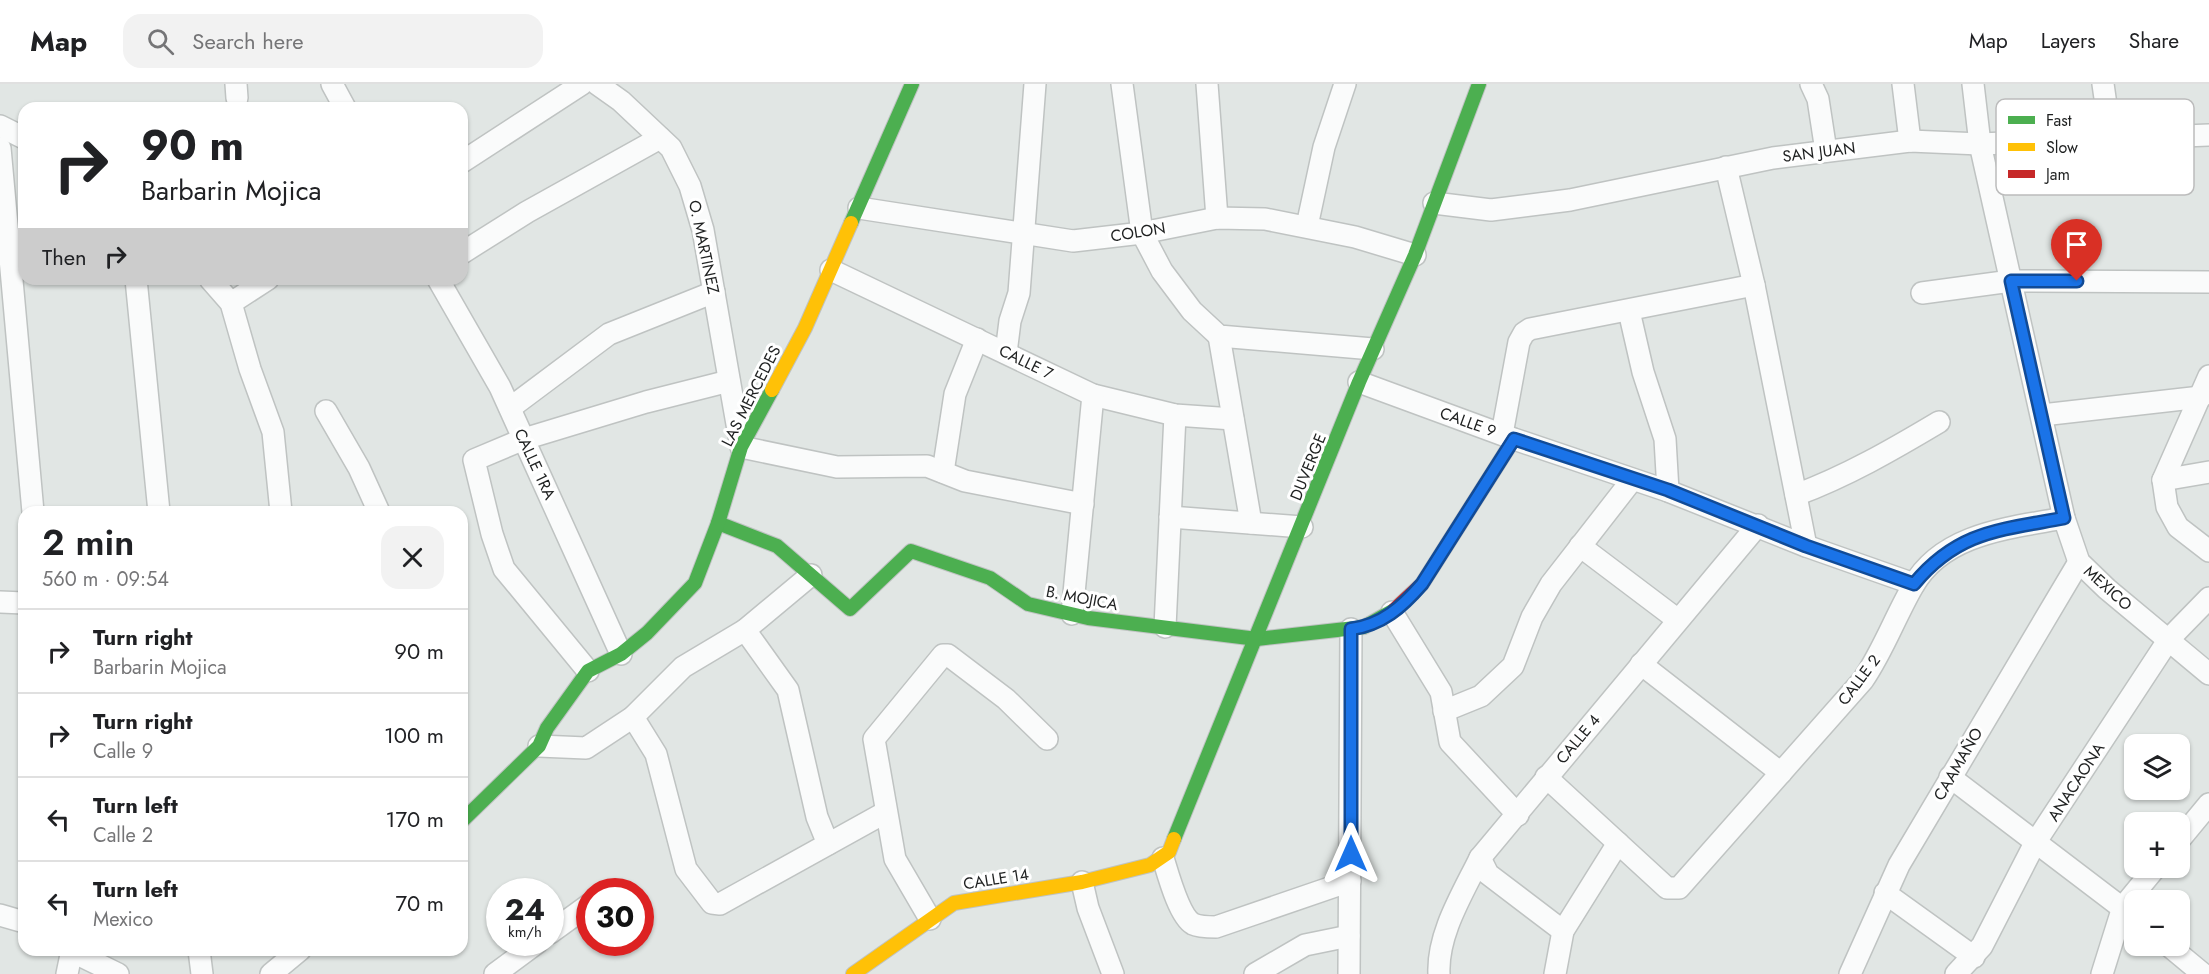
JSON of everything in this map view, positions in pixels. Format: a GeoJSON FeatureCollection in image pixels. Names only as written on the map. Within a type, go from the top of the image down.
{"type":"FeatureCollection","features":[{"type":"Feature","properties":{"kind":"street"},"geometry":{"type":"LineString","coordinates":[[332,84],[342,102]]}},
{"type":"Feature","properties":{"kind":"street"},"geometry":{"type":"LineString","coordinates":[[468,158],[582,84]]}},
{"type":"Feature","properties":{"kind":"street","name":"O. MARTINEZ"},"geometry":{"type":"LineString","coordinates":[[597,84],[621,101],[671,148],[690,186],[703,230],[741,447]]}},
{"type":"Feature","properties":{"kind":"street","name":"LAS MERCEDES"},"geometry":{"type":"LineString","coordinates":[[468,815],[539,746],[548,728],[588,671],[621,654],[647,633],[695,582],[718,523],[741,447],[805,328],[912,84]]}},
{"type":"Feature","properties":{"kind":"street"},"geometry":{"type":"LineString","coordinates":[[1006,353],[1010,321],[1019,293],[1035,84]]}},
{"type":"Feature","properties":{"kind":"street"},"geometry":{"type":"LineString","coordinates":[[1122,84],[1142,233],[1162,271],[1186,303],[1219,336],[1251,523]]}},
{"type":"Feature","properties":{"kind":"street"},"geometry":{"type":"LineString","coordinates":[[1206,84],[1217,218]]}},
{"type":"Feature","properties":{"kind":"street"},"geometry":{"type":"LineString","coordinates":[[1307,226],[1324,147],[1345,84]]}},
{"type":"Feature","properties":{"kind":"street","name":"DUVERGE"},"geometry":{"type":"LineString","coordinates":[[1163,858],[1175,842],[1359,382],[1415,255],[1479,84]]}},
{"type":"Feature","properties":{"kind":"street"},"geometry":{"type":"LineString","coordinates":[[1811,84],[1818,99],[1826,151]]}},
{"type":"Feature","properties":{"kind":"street"},"geometry":{"type":"LineString","coordinates":[[1903,84],[1910,141]]}},
{"type":"Feature","properties":{"kind":"street","name":"MEXICO"},"geometry":{"type":"LineString","coordinates":[[1973,84],[1980,144],[2064,518],[2079,562],[2107,589],[2209,674]]}},
{"type":"Feature","properties":{"kind":"street"},"geometry":{"type":"LineString","coordinates":[[2103,84],[2105,99]]}},
{"type":"Feature","properties":{"kind":"street","name":"SAN JUAN"},"geometry":{"type":"LineString","coordinates":[[2194,136],[2209,135]]}},
{"type":"Feature","properties":{"kind":"street"},"geometry":{"type":"LineString","coordinates":[[6,138],[9,358],[32,506]]}},
{"type":"Feature","properties":{"kind":"street"},"geometry":{"type":"LineString","coordinates":[[468,249],[527,212],[660,138]]}},
{"type":"Feature","properties":{"kind":"street","name":"SAN JUAN"},"geometry":{"type":"LineString","coordinates":[[1434,203],[1491,210],[1570,200],[1726,167],[1826,151],[1910,141],[1996,144]]}},
{"type":"Feature","properties":{"kind":"street"},"geometry":{"type":"LineString","coordinates":[[1726,167],[1754,285],[1806,546]]}},
{"type":"Feature","properties":{"kind":"street","name":"COLON"},"geometry":{"type":"LineString","coordinates":[[859,208],[1073,241],[1142,233],[1217,218],[1265,219],[1307,226],[1415,255]]}},
{"type":"Feature","properties":{"kind":"street","name":"CALLE 7"},"geometry":{"type":"LineString","coordinates":[[831,270],[1093,395],[1175,415],[1233,419]]}},
{"type":"Feature","properties":{"kind":"street"},"geometry":{"type":"LineString","coordinates":[[1922,293],[2011,281],[2209,282]]}},
{"type":"Feature","properties":{"kind":"street"},"geometry":{"type":"LineString","coordinates":[[137,285],[158,506]]}},
{"type":"Feature","properties":{"kind":"street"},"geometry":{"type":"LineString","coordinates":[[215,285],[231,303],[250,369],[273,432],[280,506]]}},
{"type":"Feature","properties":{"kind":"street"},"geometry":{"type":"LineString","coordinates":[[231,303],[259,285]]}},
{"type":"Feature","properties":{"kind":"street","name":"CALLE 1RA"},"geometry":{"type":"LineString","coordinates":[[441,285],[510,408],[621,654]]}},
{"type":"Feature","properties":{"kind":"street"},"geometry":{"type":"LineString","coordinates":[[1349,974],[1357,628],[1404,604],[1422,584],[1508,437],[1519,342],[1524,333],[1530,329],[1754,285]]}},
{"type":"Feature","properties":{"kind":"street"},"geometry":{"type":"LineString","coordinates":[[510,408],[609,334],[714,292]]}},
{"type":"Feature","properties":{"kind":"street"},"geometry":{"type":"LineString","coordinates":[[1629,311],[1643,372],[1665,439],[1668,490]]}},
{"type":"Feature","properties":{"kind":"street"},"geometry":{"type":"LineString","coordinates":[[1219,336],[1373,349]]}},
{"type":"Feature","properties":{"kind":"street"},"geometry":{"type":"LineString","coordinates":[[943,472],[955,394],[977,339]]}},
{"type":"Feature","properties":{"kind":"street"},"geometry":{"type":"LineString","coordinates":[[2209,376],[2163,480],[2167,507],[2178,527],[2209,551]]}},
{"type":"Feature","properties":{"kind":"street"},"geometry":{"type":"LineString","coordinates":[[588,671],[504,569],[492,534],[474,460],[524,439],[646,402],[729,381]]}},
{"type":"Feature","properties":{"kind":"street","name":"CALLE 9"},"geometry":{"type":"LineString","coordinates":[[1359,382],[1508,437],[1632,480],[1668,490],[1806,546],[1914,584]]}},
{"type":"Feature","properties":{"kind":"street"},"geometry":{"type":"LineString","coordinates":[[1072,614],[1093,395]]}},
{"type":"Feature","properties":{"kind":"street"},"geometry":{"type":"LineString","coordinates":[[2042,415],[2200,397]]}},
{"type":"Feature","properties":{"kind":"street"},"geometry":{"type":"LineString","coordinates":[[326,411],[359,468],[376,506]]}},
{"type":"Feature","properties":{"kind":"street"},"geometry":{"type":"LineString","coordinates":[[1165,627],[1175,415]]}},
{"type":"Feature","properties":{"kind":"street"},"geometry":{"type":"LineString","coordinates":[[1796,495],[1828,483],[1877,459],[1939,423]]}},
{"type":"Feature","properties":{"kind":"street"},"geometry":{"type":"LineString","coordinates":[[741,447],[837,467],[927,466],[965,482],[1083,504]]}},
{"type":"Feature","properties":{"kind":"street"},"geometry":{"type":"LineString","coordinates":[[2163,480],[2209,472]]}},
{"type":"Feature","properties":{"kind":"street"},"geometry":{"type":"LineString","coordinates":[[1444,711],[1481,696],[1513,666],[1532,617],[1551,584],[1632,480]]}},
{"type":"Feature","properties":{"kind":"street"},"geometry":{"type":"LineString","coordinates":[[1170,517],[1302,527]]}},
{"type":"Feature","properties":{"kind":"street","name":"CALLE 2"},"geometry":{"type":"LineString","coordinates":[[1618,843],[1667,888],[1673,890],[1679,888],[1863,680],[1874,664],[1914,584],[1933,561],[1965,540],[2064,518]]}},
{"type":"Feature","properties":{"kind":"street"},"geometry":{"type":"LineString","coordinates":[[539,746],[586,748],[633,717],[683,667],[745,630],[811,575],[777,546],[718,523]]}},
{"type":"Feature","properties":{"kind":"street","name":"CALLE 4"},"geometry":{"type":"LineString","coordinates":[[1439,974],[1438,958],[1455,909],[1480,858],[1758,525]]}},
{"type":"Feature","properties":{"kind":"street"},"geometry":{"type":"LineString","coordinates":[[1580,546],[1678,620]]}},
{"type":"Feature","properties":{"kind":"street","name":"B. MOJICA"},"geometry":{"type":"LineString","coordinates":[[811,575],[850,609],[911,551],[990,578],[1028,604],[1072,614],[1257,639],[1357,628]]}},
{"type":"Feature","properties":{"kind":"street","name":"CAAMAÑO"},"geometry":{"type":"LineString","coordinates":[[1850,974],[1868,938],[1885,893],[1950,777],[2079,562]]}},
{"type":"Feature","properties":{"kind":"street","name":"ANACAONA"},"geometry":{"type":"LineString","coordinates":[[1956,974],[1974,957],[2035,843],[2169,639],[2209,598]]}},
{"type":"Feature","properties":{"kind":"street"},"geometry":{"type":"LineString","coordinates":[[0,602],[18,603]]}},
{"type":"Feature","properties":{"kind":"street"},"geometry":{"type":"LineString","coordinates":[[1392,612],[1441,692],[1450,742],[1518,815]]}},
{"type":"Feature","properties":{"kind":"street"},"geometry":{"type":"LineString","coordinates":[[745,630],[788,690],[817,817],[828,844]]}},
{"type":"Feature","properties":{"kind":"street"},"geometry":{"type":"LineString","coordinates":[[930,919],[894,859],[874,739],[938,658],[948,655],[1006,699],[1047,739]]}},
{"type":"Feature","properties":{"kind":"street"},"geometry":{"type":"LineString","coordinates":[[1641,664],[1781,772]]}},
{"type":"Feature","properties":{"kind":"street"},"geometry":{"type":"LineString","coordinates":[[633,717],[656,754],[686,868],[712,903],[720,904],[886,812]]}},
{"type":"Feature","properties":{"kind":"street"},"geometry":{"type":"LineString","coordinates":[[1546,777],[1618,843],[1563,931],[1555,974]]}},
{"type":"Feature","properties":{"kind":"street"},"geometry":{"type":"LineString","coordinates":[[1950,777],[2124,908]]}},
{"type":"Feature","properties":{"kind":"street"},"geometry":{"type":"LineString","coordinates":[[2190,827],[2209,804]]}},
{"type":"Feature","properties":{"kind":"street"},"geometry":{"type":"LineString","coordinates":[[1163,858],[1183,912],[1192,923],[1204,927],[1216,927],[1350,881]]}},
{"type":"Feature","properties":{"kind":"street","name":"CALLE 14"},"geometry":{"type":"LineString","coordinates":[[853,974],[954,903],[1082,882],[1150,865],[1163,858]]}},
{"type":"Feature","properties":{"kind":"street"},"geometry":{"type":"LineString","coordinates":[[1480,858],[1488,874],[1563,931]]}},
{"type":"Feature","properties":{"kind":"street"},"geometry":{"type":"LineString","coordinates":[[1082,882],[1088,908],[1113,974]]}},
{"type":"Feature","properties":{"kind":"street"},"geometry":{"type":"LineString","coordinates":[[1885,893],[1974,957]]}},
{"type":"Feature","properties":{"kind":"street"},"geometry":{"type":"LineString","coordinates":[[0,915],[18,920]]}},
{"type":"Feature","properties":{"kind":"street"},"geometry":{"type":"LineString","coordinates":[[2102,974],[2124,923]]}},
{"type":"Feature","properties":{"kind":"street"},"geometry":{"type":"LineString","coordinates":[[1255,974],[1305,945],[1349,936]]}},
{"type":"Feature","properties":{"kind":"street"},"geometry":{"type":"LineString","coordinates":[[67,974],[70,956]]}},
{"type":"Feature","properties":{"kind":"street"},"geometry":{"type":"LineString","coordinates":[[83,956],[118,974]]}},
{"type":"Feature","properties":{"kind":"street"},"geometry":{"type":"LineString","coordinates":[[200,956],[202,974]]}},
{"type":"Feature","properties":{"kind":"street"},"geometry":{"type":"LineString","coordinates":[[271,974],[293,956]]}},
{"type":"Feature","properties":{"kind":"street"},"geometry":{"type":"LineString","coordinates":[[505,971],[522,956]]}},
{"type":"Feature","properties":{"kind":"street"},"geometry":{"type":"LineString","coordinates":[[2181,956],[2203,974]]}},
{"type":"Feature","properties":{"kind":"traffic: fast"},"geometry":{"type":"LineString","coordinates":[[851,223],[912,84]]}},
{"type":"Feature","properties":{"kind":"traffic: fast"},"geometry":{"type":"LineString","coordinates":[[1174,839],[1359,382],[1415,255],[1479,84]]}},
{"type":"Feature","properties":{"kind":"traffic: fast"},"geometry":{"type":"LineString","coordinates":[[468,815],[539,746],[547,728],[588,671],[621,654],[647,633],[695,583],[718,523],[741,447],[772,390]]}},
{"type":"Feature","properties":{"kind":"traffic: fast"},"geometry":{"type":"LineString","coordinates":[[718,523],[777,546],[850,609],[911,551],[990,578],[1028,604],[1088,618],[1257,639],[1364,627],[1394,610]]}},
{"type":"Feature","properties":{"kind":"traffic: slow"},"geometry":{"type":"LineString","coordinates":[[772,390],[805,328],[851,223]]}},
{"type":"Feature","properties":{"kind":"traffic: slow"},"geometry":{"type":"LineString","coordinates":[[853,974],[954,903],[1082,882],[1150,865],[1169,852],[1174,839]]}},
{"type":"Feature","properties":{"kind":"traffic: jam"},"geometry":{"type":"LineString","coordinates":[[1394,610],[1422,584],[1514,439]]}},
{"type":"Feature","properties":{"kind":"route"},"geometry":{"type":"LineString","coordinates":[[1351,854],[1351,629],[1380,621],[1404,604],[1422,584],[1514,439],[1632,480],[1668,490],[1806,546],[1914,584],[1933,561],[1965,540],[2064,518],[2011,281],[2077,281]]}}]}
